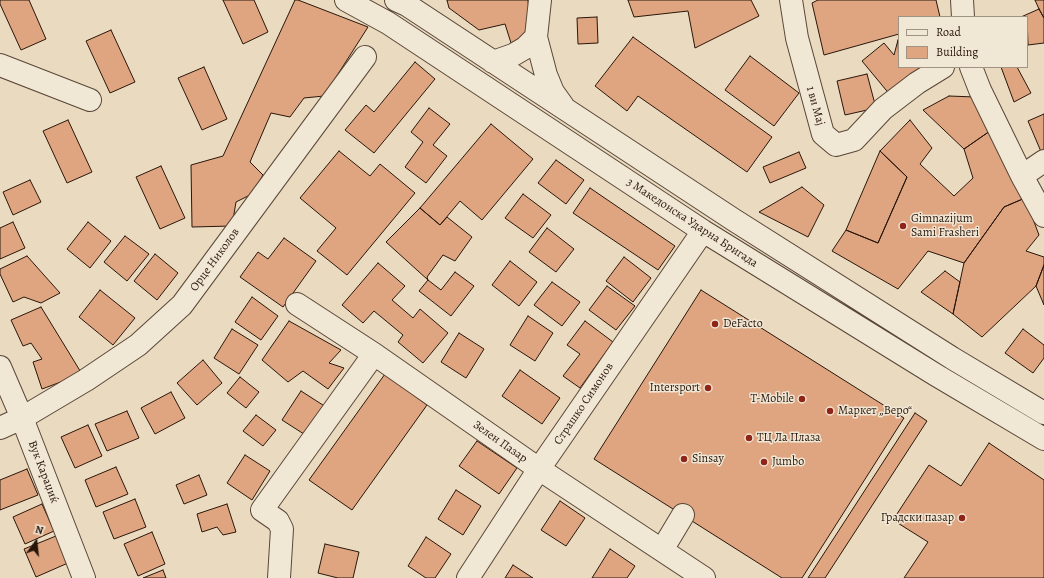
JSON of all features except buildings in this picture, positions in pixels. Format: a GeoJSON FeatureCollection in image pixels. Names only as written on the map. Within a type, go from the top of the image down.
{"type":"FeatureCollection","features":[{"type":"Feature","properties":{"kind":"street","name":"3 Македонска Ударна Бригада"},"geometry":{"type":"LineString","coordinates":[[346,0],[388,23],[703,231],[936,375],[1044,439]]}},
{"type":"Feature","properties":{"kind":"street","name":"3 Македонска Ударна Бригада"},"geometry":{"type":"LineString","coordinates":[[396,0],[407,5],[740,224],[952,358],[1044,413]]}},
{"type":"Feature","properties":{"kind":"street"},"geometry":{"type":"LineString","coordinates":[[540,0],[536,37],[546,75],[553,92],[565,108]]}},
{"type":"Feature","properties":{"kind":"street","name":"1 ви Мај"},"geometry":{"type":"LineString","coordinates":[[791,0],[797,38],[823,134],[836,145],[854,140],[883,108],[916,83],[941,68]]}},
{"type":"Feature","properties":{"kind":"street"},"geometry":{"type":"LineString","coordinates":[[962,0],[963,16]]}},
{"type":"Feature","properties":{"kind":"street"},"geometry":{"type":"LineString","coordinates":[[493,62],[513,55],[525,48],[536,37]]}},
{"type":"Feature","properties":{"kind":"street","name":"Орце Николов"},"geometry":{"type":"LineString","coordinates":[[0,428],[22,418],[86,380],[138,344],[182,305],[365,57]]}},
{"type":"Feature","properties":{"kind":"street"},"geometry":{"type":"LineString","coordinates":[[0,65],[90,100]]}},
{"type":"Feature","properties":{"kind":"street"},"geometry":{"type":"LineString","coordinates":[[971,68],[980,90],[1022,176],[1044,216]]}},
{"type":"Feature","properties":{"kind":"street"},"geometry":{"type":"LineString","coordinates":[[1022,176],[1044,161]]}},
{"type":"Feature","properties":{"kind":"street","name":"Страшко Симонов"},"geometry":{"type":"LineString","coordinates":[[468,578],[539,470],[703,231]]}},
{"type":"Feature","properties":{"kind":"street","name":"Зелен Пазар"},"geometry":{"type":"LineString","coordinates":[[297,304],[374,354],[539,470],[704,578]]}},
{"type":"Feature","properties":{"kind":"street"},"geometry":{"type":"LineString","coordinates":[[279,578],[282,529],[278,521],[262,510],[374,354]]}},
{"type":"Feature","properties":{"kind":"street","name":"Вук Караџиќ"},"geometry":{"type":"LineString","coordinates":[[0,367],[22,418],[84,578]]}},
{"type":"Feature","properties":{"kind":"street"},"geometry":{"type":"LineString","coordinates":[[662,550],[683,515]]}},
{"type":"Feature","properties":{"kind":"place","name":"Gimnazijum Sami Frasheri"},"geometry":{"type":"Point","coordinates":[903,226]}},
{"type":"Feature","properties":{"kind":"place","name":"DeFacto"},"geometry":{"type":"Point","coordinates":[715,324]}},
{"type":"Feature","properties":{"kind":"place","name":"Intersport"},"geometry":{"type":"Point","coordinates":[708,388]}},
{"type":"Feature","properties":{"kind":"place","name":"T-Mobile"},"geometry":{"type":"Point","coordinates":[802,399]}},
{"type":"Feature","properties":{"kind":"place","name":"Маркет „Веро“"},"geometry":{"type":"Point","coordinates":[830,411]}},
{"type":"Feature","properties":{"kind":"place","name":"ТЦ Ла Плаза"},"geometry":{"type":"Point","coordinates":[749,438]}},
{"type":"Feature","properties":{"kind":"place","name":"Sinsay"},"geometry":{"type":"Point","coordinates":[684,459]}},
{"type":"Feature","properties":{"kind":"place","name":"Jumbo"},"geometry":{"type":"Point","coordinates":[764,462]}},
{"type":"Feature","properties":{"kind":"place","name":"Градски пазар"},"geometry":{"type":"Point","coordinates":[962,518]}}]}
